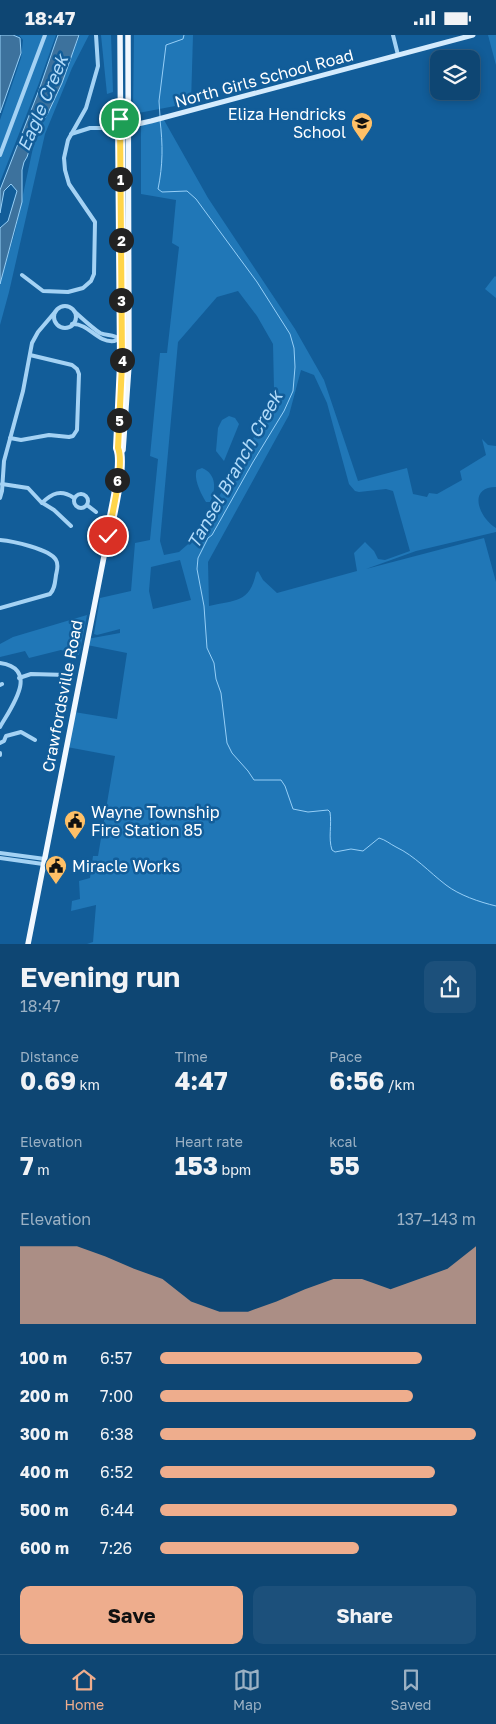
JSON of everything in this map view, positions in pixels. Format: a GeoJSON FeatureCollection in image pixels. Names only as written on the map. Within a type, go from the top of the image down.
{"type":"FeatureCollection","features":[{"type":"Feature","properties":{"kind":"main road","name":"Crawfordsville Road"},"geometry":{"type":"LineString","coordinates":[[28,944],[119,471],[120,35]]}},
{"type":"Feature","properties":{"kind":"main road","name":"Crawfordsville Road"},"geometry":{"type":"LineString","coordinates":[[120,453],[123,450],[126,414],[129,339],[128,35]]}},
{"type":"Feature","properties":{"kind":"main road","name":"North Girls School Road"},"geometry":{"type":"LineString","coordinates":[[120,128],[165,118],[473,35]]}},
{"type":"Feature","properties":{"kind":"street"},"geometry":{"type":"LineString","coordinates":[[0,155],[45,35]]}},
{"type":"Feature","properties":{"kind":"street"},"geometry":{"type":"LineString","coordinates":[[22,275],[43,291],[68,292],[83,288],[91,281],[94,274],[96,225],[71,187],[65,170],[64,154],[71,134],[86,107],[98,66],[96,35]]}},
{"type":"Feature","properties":{"kind":"street"},"geometry":{"type":"LineString","coordinates":[[393,35],[398,55]]}},
{"type":"Feature","properties":{"kind":"street"},"geometry":{"type":"LineString","coordinates":[[77,123],[82,127],[90,128],[120,128]]}},
{"type":"Feature","properties":{"kind":"street"},"geometry":{"type":"LineString","coordinates":[[71,134],[90,128]]}},
{"type":"Feature","properties":{"kind":"street"},"geometry":{"type":"LineString","coordinates":[[0,498],[4,461],[25,386],[34,338],[46,321],[58,308],[63,306],[72,309],[99,332],[105,335],[116,336],[120,339]]}},
{"type":"Feature","properties":{"kind":"street"},"geometry":{"type":"LineString","coordinates":[[72,309],[75,316],[72,324]]}},
{"type":"Feature","properties":{"kind":"street"},"geometry":{"type":"LineString","coordinates":[[55,312],[54,318],[57,324]]}},
{"type":"Feature","properties":{"kind":"street"},"geometry":{"type":"LineString","coordinates":[[45,325],[57,324],[64,327],[72,324],[84,326],[103,339],[116,341],[129,339]]}},
{"type":"Feature","properties":{"kind":"street"},"geometry":{"type":"LineString","coordinates":[[10,438],[20,440],[49,435],[72,437],[77,430],[79,374],[75,367],[30,355]]}},
{"type":"Feature","properties":{"kind":"street"},"geometry":{"type":"LineString","coordinates":[[2,484],[25,487],[30,490],[42,503],[54,510],[71,526]]}},
{"type":"Feature","properties":{"kind":"street"},"geometry":{"type":"LineString","coordinates":[[42,503],[50,495],[57,493],[66,493],[74,498]]}},
{"type":"Feature","properties":{"kind":"street"},"geometry":{"type":"LineString","coordinates":[[78,494],[84,495],[88,500],[87,505],[82,509],[77,508],[73,503],[74,498],[78,494]]}},
{"type":"Feature","properties":{"kind":"street"},"geometry":{"type":"LineString","coordinates":[[87,505],[96,512]]}},
{"type":"Feature","properties":{"kind":"street"},"geometry":{"type":"LineString","coordinates":[[0,539],[27,546],[54,557],[58,566],[54,587],[50,594],[0,608]]}},
{"type":"Feature","properties":{"kind":"street"},"geometry":{"type":"LineString","coordinates":[[0,663],[13,669],[19,678],[21,686],[19,695],[2,729],[6,736]]}},
{"type":"Feature","properties":{"kind":"street"},"geometry":{"type":"LineString","coordinates":[[19,678],[31,674],[67,675]]}},
{"type":"Feature","properties":{"kind":"street"},"geometry":{"type":"LineString","coordinates":[[0,743],[4,741],[6,736],[21,732],[35,740]]}},
{"type":"Feature","properties":{"kind":"street"},"geometry":{"type":"LineString","coordinates":[[0,853],[44,861]]}},
{"type":"Feature","properties":{"kind":"street"},"geometry":{"type":"LineString","coordinates":[[0,859],[44,861]]}},
{"type":"Feature","properties":{"kind":"shaded area"},"geometry":{"type":"Polygon","coordinates":[[[19,35],[56,35],[0,182],[0,120],[21,58],[23,40],[19,35]]]}},
{"type":"Feature","properties":{"kind":"shaded area"},"geometry":{"type":"Polygon","coordinates":[[[80,35],[89,35],[72,68],[45,134],[0,325],[0,283],[15,232],[37,129],[48,113],[80,35]]]}},
{"type":"Feature","properties":{"kind":"shaded area"},"geometry":{"type":"Polygon","coordinates":[[[101,35],[111,35],[113,92],[107,94],[101,35]]]}},
{"type":"Feature","properties":{"kind":"shaded area"},"geometry":{"type":"Polygon","coordinates":[[[134,35],[193,35],[191,103],[133,114],[134,35]]]}},
{"type":"Feature","properties":{"kind":"shaded area"},"geometry":{"type":"Polygon","coordinates":[[[488,35],[496,35],[496,65],[488,35]]]}},
{"type":"Feature","properties":{"kind":"shaded area"},"geometry":{"type":"Polygon","coordinates":[[[164,120],[208,198],[295,329],[324,380],[358,481],[407,468],[413,494],[427,497],[429,493],[437,494],[462,480],[460,471],[486,455],[482,439],[488,445],[496,446],[496,487],[487,488],[481,492],[479,504],[485,517],[496,528],[496,532],[416,551],[366,569],[484,538],[496,582],[496,944],[87,944],[93,942],[96,905],[71,911],[72,901],[80,899],[79,881],[90,878],[93,856],[98,856],[115,756],[67,747],[74,712],[117,719],[127,653],[87,645],[87,639],[120,633],[120,629],[97,635],[94,634],[100,598],[131,591],[135,543],[150,540],[158,459],[150,456],[160,353],[167,353],[179,247],[172,243],[176,200],[141,194],[141,125],[164,120]],[[238,291],[217,297],[178,342],[160,541],[164,555],[179,552],[194,539],[254,437],[274,389],[273,344],[257,316],[238,291]],[[301,370],[289,415],[208,562],[209,606],[240,599],[250,590],[258,571],[263,580],[277,593],[357,571],[354,553],[365,542],[374,551],[378,559],[385,560],[410,551],[393,491],[386,489],[359,492],[355,491],[349,484],[327,403],[314,375],[301,370]],[[180,560],[151,567],[149,591],[153,609],[191,600],[180,560]]]}},
{"type":"Feature","properties":{"kind":"shaded area"},"geometry":{"type":"Polygon","coordinates":[[[496,277],[496,298],[485,289],[496,277]]]}},
{"type":"Feature","properties":{"kind":"shaded area"},"geometry":{"type":"Polygon","coordinates":[[[229,416],[235,418],[239,424],[224,461],[216,451],[218,428],[222,420],[229,416]]]}},
{"type":"Feature","properties":{"kind":"shaded area"},"geometry":{"type":"Polygon","coordinates":[[[202,468],[213,478],[214,488],[210,502],[206,502],[197,482],[197,470],[202,468]]]}},
{"type":"Feature","properties":{"kind":"shaded area"},"geometry":{"type":"Polygon","coordinates":[[[87,615],[79,655],[61,650],[29,658],[25,651],[0,657],[0,644],[13,637],[87,615]]]}},
{"type":"Feature","properties":{"kind":"water"},"geometry":{"type":"Polygon","coordinates":[[[0,35],[13,35],[20,38],[21,53],[0,113],[0,35]]]}},
{"type":"Feature","properties":{"kind":"water","name":"Eagle Creek"},"geometry":{"type":"Polygon","coordinates":[[[58,35],[79,35],[62,83],[48,113],[35,133],[24,162],[22,170],[22,202],[0,284],[0,228],[8,221],[17,191],[11,184],[4,191],[0,213],[0,190],[58,35]]]}},
{"type":"Feature","properties":{"kind":"waterway","name":"Tansel Branch Creek"},"geometry":{"type":"LineString","coordinates":[[160,116],[159,101],[166,45],[183,39],[184,35]]}},
{"type":"Feature","properties":{"kind":"waterway","name":"Tansel Branch Creek"},"geometry":{"type":"LineString","coordinates":[[160,120],[162,155],[158,189],[162,192],[187,191],[196,199],[257,282],[290,334],[294,348],[293,391],[284,411],[198,558],[197,569],[204,606],[207,648],[214,663],[216,679],[221,693],[227,743],[232,753],[254,780],[281,780],[293,809],[308,812],[328,810],[330,812],[331,845],[332,850],[335,852],[351,849],[363,851],[379,838],[409,855],[457,892],[496,906]]}},
{"type":"Feature","properties":{"kind":"place","name":"Eliza Hendricks School"},"geometry":{"type":"Point","coordinates":[362,142]}},
{"type":"Feature","properties":{"kind":"place","name":"Wayne Township Fire Station 85"},"geometry":{"type":"Point","coordinates":[75,840]}},
{"type":"Feature","properties":{"kind":"place","name":"Miracle Works"},"geometry":{"type":"Point","coordinates":[56,885]}},
{"type":"Feature","properties":{"kind":"route"},"geometry":{"type":"LineString","coordinates":[[108,536],[119,471],[120,453],[118,448],[122,364],[120,119]]}}]}
